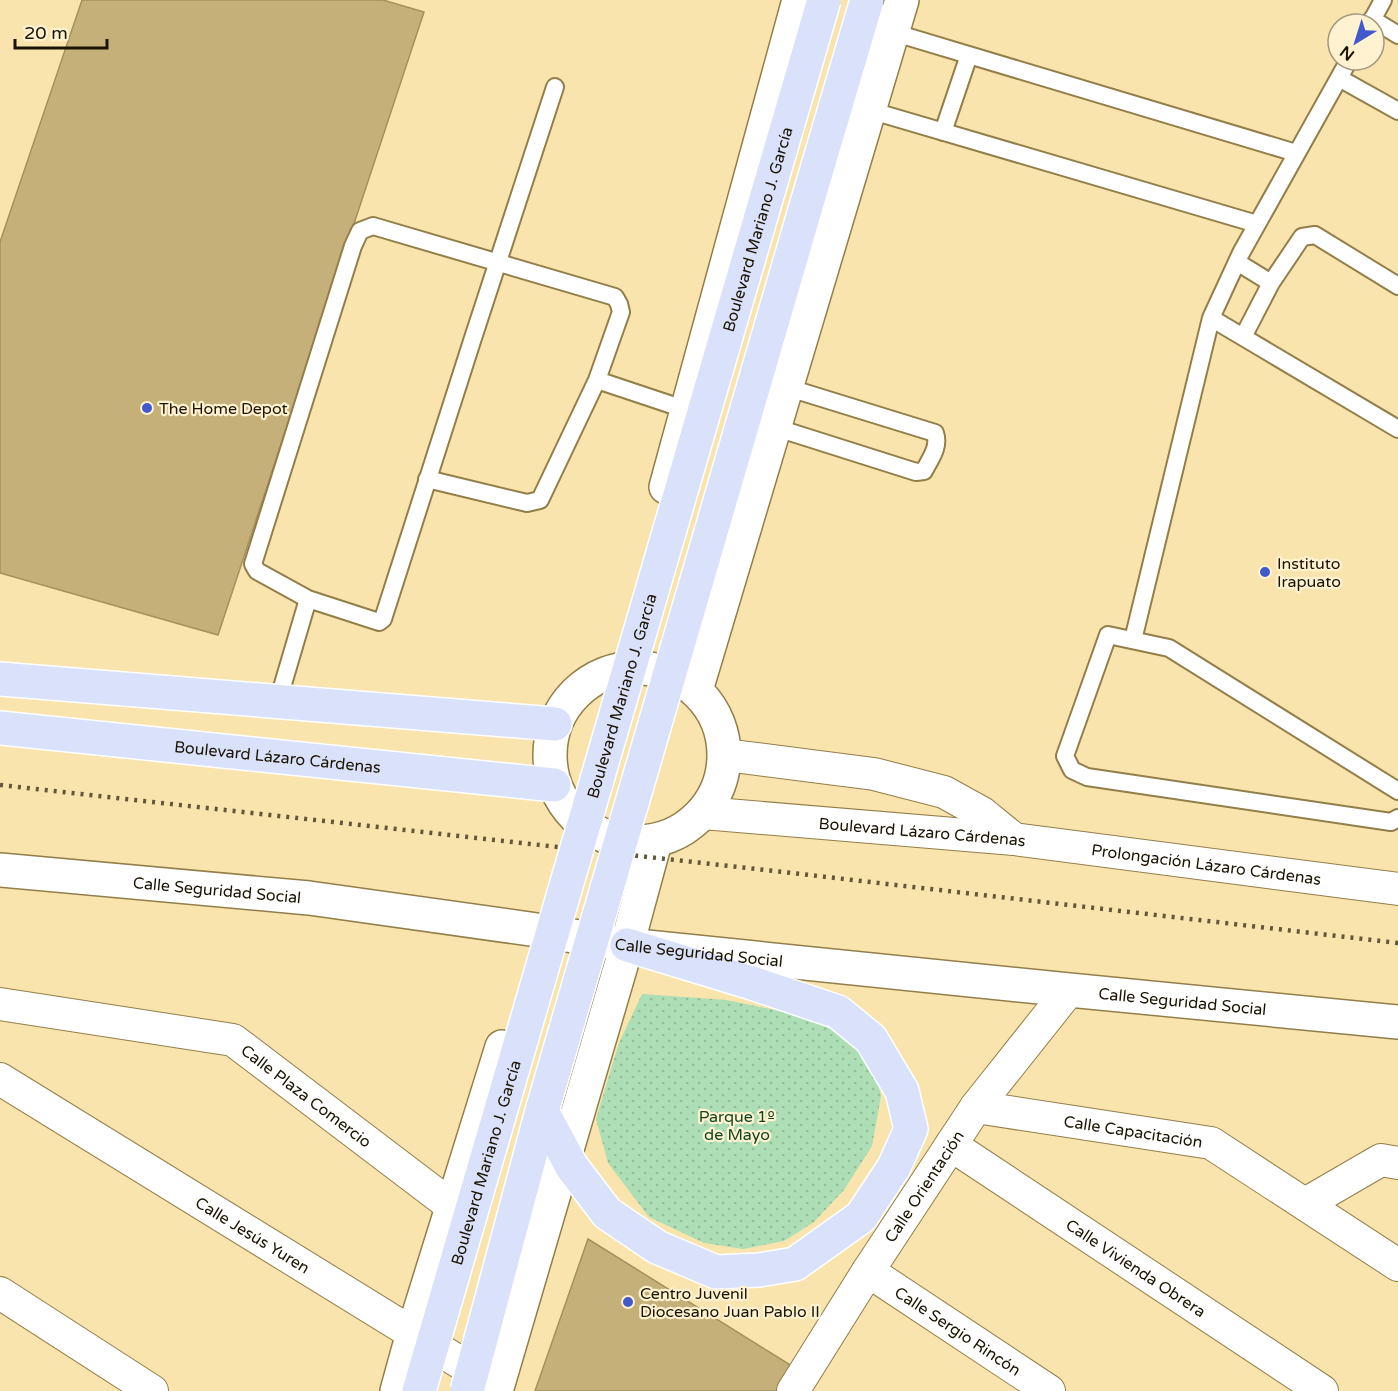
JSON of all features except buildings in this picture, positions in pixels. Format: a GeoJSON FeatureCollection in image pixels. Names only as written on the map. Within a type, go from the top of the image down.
{"type":"FeatureCollection","features":[{"type":"Feature","properties":{"kind":"main road","name":"Boulevard Mariano J. García"},"geometry":{"type":"LineString","coordinates":[[419,1391],[824,0]]}},
{"type":"Feature","properties":{"kind":"main road"},"geometry":{"type":"LineString","coordinates":[[492,1389],[542,1111],[867,0]]}},
{"type":"Feature","properties":{"kind":"main road"},"geometry":{"type":"LineString","coordinates":[[0,679],[555,724]]}},
{"type":"Feature","properties":{"kind":"main road","name":"Boulevard Lázaro Cárdenas"},"geometry":{"type":"LineString","coordinates":[[0,728],[554,784]]}},
{"type":"Feature","properties":{"kind":"main road"},"geometry":{"type":"LineString","coordinates":[[542,1111],[572,1167],[607,1213],[657,1247],[716,1272],[759,1270],[795,1264],[861,1217],[894,1167],[911,1129],[902,1090],[871,1039],[838,1012],[627,945]]}},
{"type":"Feature","properties":{"kind":"street"},"geometry":{"type":"LineString","coordinates":[[615,670],[799,0]]}},
{"type":"Feature","properties":{"kind":"street"},"geometry":{"type":"LineString","coordinates":[[860,0],[869,4],[882,17],[892,32]]}},
{"type":"Feature","properties":{"kind":"street"},"geometry":{"type":"LineString","coordinates":[[696,690],[902,0]]}},
{"type":"Feature","properties":{"kind":"street"},"geometry":{"type":"LineString","coordinates":[[645,562],[664,581],[675,586],[700,590],[728,582]]}},
{"type":"Feature","properties":{"kind":"street"},"geometry":{"type":"LineString","coordinates":[[644,668],[672,675],[696,690],[715,716],[721,731],[725,755],[723,776],[715,796],[703,813],[690,826],[673,836],[655,842],[633,843],[612,839],[592,830],[575,817],[563,802],[554,784],[549,744],[564,705],[578,689],[596,677],[615,670],[644,668]]}},
{"type":"Feature","properties":{"kind":"street","name":"Boulevard Lázaro Cárdenas"},"geometry":{"type":"LineString","coordinates":[[725,755],[874,774],[944,792],[982,813],[1014,839]]}},
{"type":"Feature","properties":{"kind":"street","name":"Boulevard Lázaro Cárdenas"},"geometry":{"type":"LineString","coordinates":[[703,813],[1014,839]]}},
{"type":"Feature","properties":{"kind":"street"},"geometry":{"type":"LineString","coordinates":[[397,1391],[537,930],[575,817]]}},
{"type":"Feature","properties":{"kind":"street","name":"Prolongación Lázaro Cárdenas"},"geometry":{"type":"LineString","coordinates":[[1014,839],[1398,889]]}},
{"type":"Feature","properties":{"kind":"street"},"geometry":{"type":"LineString","coordinates":[[492,1389],[627,945],[655,842]]}},
{"type":"Feature","properties":{"kind":"street","name":"Calle Seguridad Social"},"geometry":{"type":"LineString","coordinates":[[0,870],[309,897],[627,945],[1398,1022]]}},
{"type":"Feature","properties":{"kind":"street","name":"Calle Orientación"},"geometry":{"type":"LineString","coordinates":[[793,1391],[867,1271],[976,1107],[1069,990]]}},
{"type":"Feature","properties":{"kind":"street","name":"Calle Plaza Comercio"},"geometry":{"type":"LineString","coordinates":[[0,1004],[232,1040],[453,1207]]}},
{"type":"Feature","properties":{"kind":"street","name":"Calle Jesús Yuren"},"geometry":{"type":"LineString","coordinates":[[0,1080],[413,1333],[492,1389]]}},
{"type":"Feature","properties":{"kind":"street","name":"Calle Capacitación"},"geometry":{"type":"LineString","coordinates":[[976,1107],[1211,1143],[1398,1265]]}},
{"type":"Feature","properties":{"kind":"street","name":"Calle Vivienda Obrera"},"geometry":{"type":"LineString","coordinates":[[951,1145],[1322,1391]]}},
{"type":"Feature","properties":{"kind":"street"},"geometry":{"type":"LineString","coordinates":[[1305,1204],[1381,1160],[1398,1163]]}},
{"type":"Feature","properties":{"kind":"street","name":"Calle Sergio Rincón"},"geometry":{"type":"LineString","coordinates":[[867,1271],[1049,1391]]}},
{"type":"Feature","properties":{"kind":"street"},"geometry":{"type":"LineString","coordinates":[[0,1293],[152,1391]]}},
{"type":"Feature","properties":{"kind":"lane"},"geometry":{"type":"LineString","coordinates":[[892,32],[1296,153]]}},
{"type":"Feature","properties":{"kind":"lane"},"geometry":{"type":"LineString","coordinates":[[943,132],[969,56]]}},
{"type":"Feature","properties":{"kind":"lane"},"geometry":{"type":"LineString","coordinates":[[1133,640],[1211,318],[1257,224],[1342,72]]}},
{"type":"Feature","properties":{"kind":"lane"},"geometry":{"type":"LineString","coordinates":[[1339,78],[1398,111]]}},
{"type":"Feature","properties":{"kind":"lane"},"geometry":{"type":"LineString","coordinates":[[427,480],[526,503],[540,500],[597,380],[621,312],[615,297],[497,263],[373,226],[360,231],[350,256],[253,564],[257,572],[308,599],[379,622],[383,619],[427,480],[497,263],[555,87]]}},
{"type":"Feature","properties":{"kind":"lane"},"geometry":{"type":"LineString","coordinates":[[869,110],[1257,224]]}},
{"type":"Feature","properties":{"kind":"lane"},"geometry":{"type":"LineString","coordinates":[[1243,337],[1271,283],[1302,237],[1315,235],[1398,286]]}},
{"type":"Feature","properties":{"kind":"lane"},"geometry":{"type":"LineString","coordinates":[[1237,262],[1271,283]]}},
{"type":"Feature","properties":{"kind":"lane"},"geometry":{"type":"LineString","coordinates":[[1211,318],[1398,429]]}},
{"type":"Feature","properties":{"kind":"lane"},"geometry":{"type":"LineString","coordinates":[[597,380],[687,410]]}},
{"type":"Feature","properties":{"kind":"lane"},"geometry":{"type":"LineString","coordinates":[[774,427],[916,472],[924,471],[937,446],[935,434],[786,387]]}},
{"type":"Feature","properties":{"kind":"lane"},"geometry":{"type":"LineString","coordinates":[[278,701],[308,599]]}},
{"type":"Feature","properties":{"kind":"lane"},"geometry":{"type":"LineString","coordinates":[[1398,792],[1169,648],[1108,635],[1065,756],[1072,770],[1087,777],[1368,819],[1391,822],[1398,818]]}},
{"type":"Feature","properties":{"kind":"green space","name":"Parque 1º de Mayo"},"geometry":{"type":"Polygon","coordinates":[[[642,994],[727,1000],[819,1019],[846,1034],[875,1070],[881,1096],[872,1146],[844,1190],[814,1222],[784,1241],[743,1249],[704,1243],[649,1217],[608,1163],[596,1119],[619,1043],[642,994]]]}},
{"type":"Feature","properties":{"kind":"railway"},"geometry":{"type":"LineString","coordinates":[[0,785],[1398,943]]}},
{"type":"Feature","properties":{"kind":"place","name":"The Home Depot"},"geometry":{"type":"Point","coordinates":[147,408]}},
{"type":"Feature","properties":{"kind":"place","name":"Instituto Irapuato"},"geometry":{"type":"Point","coordinates":[1265,572]}},
{"type":"Feature","properties":{"kind":"place","name":"Centro Juvenil Diocesano Juan Pablo II"},"geometry":{"type":"Point","coordinates":[628,1302]}}]}
